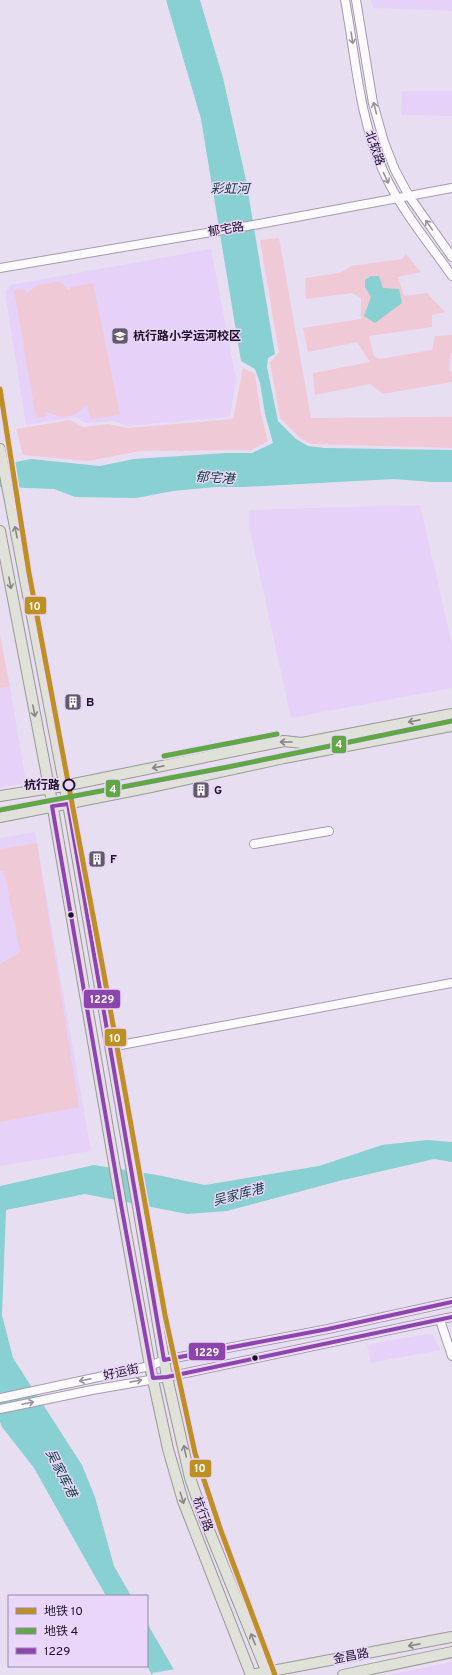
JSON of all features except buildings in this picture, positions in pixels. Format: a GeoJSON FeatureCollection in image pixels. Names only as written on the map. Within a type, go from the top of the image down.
{"type":"FeatureCollection","features":[{"type":"Feature","properties":{"kind":"main road","name":"杭行路"},"geometry":{"type":"LineString","coordinates":[[0,450],[68,804],[167,1377],[190,1478],[204,1518],[267,1674]]}},
{"type":"Feature","properties":{"kind":"main road","name":"杭行路"},"geometry":{"type":"LineString","coordinates":[[0,531],[49,788],[112,1156],[150,1366],[168,1449],[183,1501],[251,1675]]}},
{"type":"Feature","properties":{"kind":"main road"},"geometry":{"type":"LineString","coordinates":[[0,796],[64,786],[284,741],[302,743],[452,714]]}},
{"type":"Feature","properties":{"kind":"main road"},"geometry":{"type":"LineString","coordinates":[[0,817],[284,758],[452,726]]}},
{"type":"Feature","properties":{"kind":"main road","name":"金昌路"},"geometry":{"type":"LineString","coordinates":[[251,1675],[267,1674],[452,1637]]}},
{"type":"Feature","properties":{"kind":"main road","name":"金昌路"},"geometry":{"type":"LineString","coordinates":[[343,1675],[452,1652]]}},
{"type":"Feature","properties":{"kind":"street","name":"北软路"},"geometry":{"type":"LineString","coordinates":[[345,0],[364,114],[384,173],[397,199],[452,276]]}},
{"type":"Feature","properties":{"kind":"street","name":"北软路"},"geometry":{"type":"LineString","coordinates":[[356,0],[374,102],[384,142],[395,170],[409,196],[452,257]]}},
{"type":"Feature","properties":{"kind":"street","name":"郁宅路"},"geometry":{"type":"LineString","coordinates":[[0,268],[259,224],[452,188]]}},
{"type":"Feature","properties":{"kind":"street"},"geometry":{"type":"LineString","coordinates":[[254,844],[329,831]]}},
{"type":"Feature","properties":{"kind":"street"},"geometry":{"type":"LineString","coordinates":[[110,1047],[452,983]]}},
{"type":"Feature","properties":{"kind":"street","name":"好运街"},"geometry":{"type":"LineString","coordinates":[[0,1398],[150,1366],[164,1360],[328,1329],[452,1302]]}},
{"type":"Feature","properties":{"kind":"street","name":"好运街"},"geometry":{"type":"LineString","coordinates":[[0,1409],[153,1378],[167,1377],[452,1317]]}},
{"type":"Feature","properties":{"kind":"street"},"geometry":{"type":"LineString","coordinates":[[440,1320],[452,1356]]}},
{"type":"Feature","properties":{"kind":"shaded area"},"geometry":{"type":"Polygon","coordinates":[[[371,0],[452,0],[452,11],[373,8],[371,0]]]}},
{"type":"Feature","properties":{"kind":"shaded area"},"geometry":{"type":"Polygon","coordinates":[[[402,91],[452,91],[452,116],[401,115],[402,91]]]}},
{"type":"Feature","properties":{"kind":"shaded area"},"geometry":{"type":"Polygon","coordinates":[[[279,238],[311,418],[452,417],[452,448],[311,444],[300,438],[280,418],[270,362],[279,353],[260,240],[279,238]]]}},
{"type":"Feature","properties":{"kind":"shaded area","name":"杭行路小学运河校区"},"geometry":{"type":"Polygon","coordinates":[[[211,249],[236,379],[230,417],[127,426],[114,421],[86,423],[75,417],[26,425],[5,293],[10,285],[211,249]]]}},
{"type":"Feature","properties":{"kind":"shaded area"},"geometry":{"type":"Polygon","coordinates":[[[406,254],[421,272],[398,277],[404,296],[427,293],[445,312],[432,315],[432,327],[369,336],[374,356],[379,359],[432,350],[435,336],[452,335],[452,353],[449,370],[452,372],[452,382],[383,394],[370,384],[315,395],[313,373],[370,362],[357,342],[308,352],[303,328],[361,319],[361,298],[352,293],[306,299],[305,278],[340,273],[351,266],[402,259],[406,254]]]}},
{"type":"Feature","properties":{"kind":"shaded area"},"geometry":{"type":"Polygon","coordinates":[[[54,282],[62,283],[69,291],[71,287],[93,283],[120,415],[91,419],[87,404],[77,413],[72,415],[63,417],[45,411],[46,417],[36,418],[14,290],[25,289],[26,294],[38,285],[54,282]]]}},
{"type":"Feature","properties":{"kind":"shaded area"},"geometry":{"type":"Polygon","coordinates":[[[243,368],[255,374],[261,414],[268,441],[251,450],[140,451],[88,461],[23,455],[16,429],[70,420],[83,427],[108,424],[128,428],[233,419],[243,368]]]}},
{"type":"Feature","properties":{"kind":"shaded area"},"geometry":{"type":"Polygon","coordinates":[[[420,505],[452,644],[452,688],[291,718],[249,526],[249,510],[420,505]]]}},
{"type":"Feature","properties":{"kind":"shaded area"},"geometry":{"type":"Polygon","coordinates":[[[0,635],[10,687],[0,688],[0,635]]]}},
{"type":"Feature","properties":{"kind":"shaded area"},"geometry":{"type":"Polygon","coordinates":[[[10,687],[26,783],[0,788],[0,688],[10,687]]]}},
{"type":"Feature","properties":{"kind":"shaded area"},"geometry":{"type":"Polygon","coordinates":[[[35,832],[91,1151],[0,1166],[0,838],[35,832]]]}},
{"type":"Feature","properties":{"kind":"shaded area"},"geometry":{"type":"Polygon","coordinates":[[[37,843],[79,1107],[0,1122],[0,964],[20,952],[4,871],[0,871],[0,849],[37,843]]]}},
{"type":"Feature","properties":{"kind":"shaded area"},"geometry":{"type":"Polygon","coordinates":[[[425,1334],[433,1335],[440,1350],[371,1363],[367,1345],[425,1334]]]}},
{"type":"Feature","properties":{"kind":"shaded area"},"geometry":{"type":"Polygon","coordinates":[[[452,1662],[452,1675],[388,1675],[452,1662]]]}},
{"type":"Feature","properties":{"kind":"water"},"geometry":{"type":"Polygon","coordinates":[[[166,0],[200,0],[223,78],[246,180],[275,354],[268,358],[267,367],[278,421],[296,439],[308,446],[325,448],[452,450],[452,482],[394,479],[243,487],[216,487],[173,491],[136,498],[75,497],[54,489],[0,487],[0,465],[31,459],[100,466],[134,459],[226,453],[252,453],[273,443],[265,414],[260,383],[255,369],[241,361],[201,119],[166,0]]]}},
{"type":"Feature","properties":{"kind":"water"},"geometry":{"type":"Polygon","coordinates":[[[371,276],[379,276],[383,288],[399,289],[402,303],[375,323],[364,316],[371,297],[365,287],[365,280],[371,276]]]}},
{"type":"Feature","properties":{"kind":"water","name":"吴家库港"},"geometry":{"type":"Polygon","coordinates":[[[427,1140],[452,1142],[452,1162],[434,1159],[339,1181],[227,1211],[187,1214],[85,1194],[6,1210],[2,1315],[13,1358],[82,1465],[95,1497],[114,1566],[130,1595],[105,1595],[34,1468],[2,1427],[0,1422],[0,1186],[94,1165],[157,1175],[205,1185],[319,1166],[382,1145],[427,1140]]]}},
{"type":"Feature","properties":{"kind":"water"},"geometry":{"type":"Polygon","coordinates":[[[148,1625],[177,1675],[152,1675],[148,1667],[148,1625]]]}},
{"type":"Feature","properties":{"kind":"pier"},"geometry":{"type":"Polygon","coordinates":[[[176,1669],[179,1675],[153,1675],[152,1673],[176,1669]]]}},
{"type":"Feature","properties":{"kind":"metro line","name":"10"},"geometry":{"type":"LineString","coordinates":[[0,389],[29,573],[103,969],[165,1315],[195,1453],[221,1531],[275,1675]]}},
{"type":"Feature","properties":{"kind":"metro line","name":"4"},"geometry":{"type":"LineString","coordinates":[[0,810],[228,767],[452,721]]}},
{"type":"Feature","properties":{"kind":"metro line","name":"4"},"geometry":{"type":"LineString","coordinates":[[164,756],[277,734]]}},
{"type":"Feature","properties":{"kind":"transit line","name":"1229"},"geometry":{"type":"LineString","coordinates":[[452,1302],[328,1329],[164,1360],[68,804],[52,806],[122,1210],[153,1378],[167,1377],[452,1317]]}},
{"type":"Feature","properties":{"kind":"place","name":"杭行路小学运河校区"},"geometry":{"type":"Point","coordinates":[120,336]}},
{"type":"Feature","properties":{"kind":"place","name":"B"},"geometry":{"type":"Point","coordinates":[73,702]}},
{"type":"Feature","properties":{"kind":"place","name":"杭行路"},"geometry":{"type":"Point","coordinates":[69,785]}},
{"type":"Feature","properties":{"kind":"place","name":"G"},"geometry":{"type":"Point","coordinates":[201,790]}},
{"type":"Feature","properties":{"kind":"place","name":"F"},"geometry":{"type":"Point","coordinates":[97,859]}},
{"type":"Feature","properties":{"kind":"water label","name":"彩虹河"},"geometry":{"type":"Point","coordinates":[230,188]}},
{"type":"Feature","properties":{"kind":"water label","name":"郁宅港"},"geometry":{"type":"Point","coordinates":[215,477]}}]}
